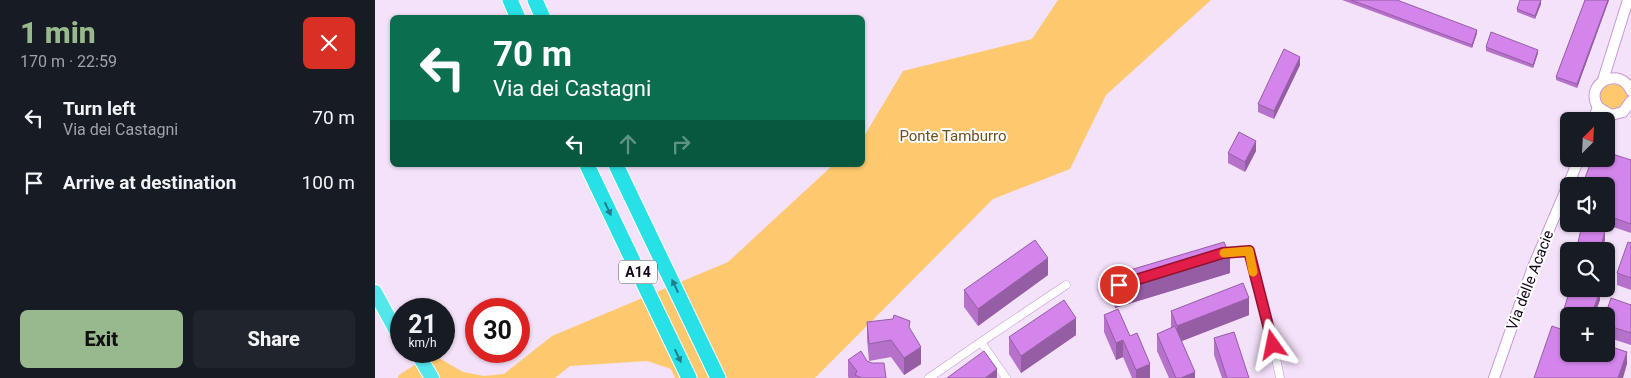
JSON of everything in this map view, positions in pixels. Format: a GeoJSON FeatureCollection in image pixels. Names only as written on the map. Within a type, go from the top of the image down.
{"type":"FeatureCollection","features":[{"type":"Feature","properties":{"kind":"highway"},"geometry":{"type":"LineString","coordinates":[[510,0],[517,15]]}},
{"type":"Feature","properties":{"kind":"highway"},"geometry":{"type":"LineString","coordinates":[[535,0],[542,15]]}},
{"type":"Feature","properties":{"kind":"highway","name":"A14"},"geometry":{"type":"LineString","coordinates":[[588,167],[689,378]]}},
{"type":"Feature","properties":{"kind":"highway","name":"A14"},"geometry":{"type":"LineString","coordinates":[[617,167],[718,378]]}},
{"type":"Feature","properties":{"kind":"highway"},"geometry":{"type":"LineString","coordinates":[[375,286],[390,310]]}},
{"type":"Feature","properties":{"kind":"highway"},"geometry":{"type":"LineString","coordinates":[[375,292],[390,320]]}},
{"type":"Feature","properties":{"kind":"highway"},"geometry":{"type":"LineString","coordinates":[[414,363],[421,378]]}},
{"type":"Feature","properties":{"kind":"highway"},"geometry":{"type":"LineString","coordinates":[[423,363],[432,378]]}},
{"type":"Feature","properties":{"kind":"street"},"geometry":{"type":"LineString","coordinates":[[1596,112],[1598,107],[1595,92],[1603,80],[1628,0]]}},
{"type":"Feature","properties":{"kind":"street"},"geometry":{"type":"LineString","coordinates":[[1612,50],[1615,65],[1627,84]]}},
{"type":"Feature","properties":{"kind":"street"},"geometry":{"type":"LineString","coordinates":[[1603,80],[1615,77],[1627,84]]}},
{"type":"Feature","properties":{"kind":"street"},"geometry":{"type":"LineString","coordinates":[[1615,113],[1629,106]]}},
{"type":"Feature","properties":{"kind":"street"},"geometry":{"type":"LineString","coordinates":[[1598,107],[1606,112]]}},
{"type":"Feature","properties":{"kind":"street","name":"Via delle Acacie"},"geometry":{"type":"LineString","coordinates":[[1495,377],[1533,267],[1575,168]]}},
{"type":"Feature","properties":{"kind":"street"},"geometry":{"type":"LineString","coordinates":[[1213,256],[1249,251],[1255,282],[1270,328],[1280,378]]}},
{"type":"Feature","properties":{"kind":"street"},"geometry":{"type":"LineString","coordinates":[[1102,290],[1130,282]]}},
{"type":"Feature","properties":{"kind":"street"},"geometry":{"type":"LineString","coordinates":[[929,378],[1066,285]]}},
{"type":"Feature","properties":{"kind":"street"},"geometry":{"type":"LineString","coordinates":[[981,342],[1006,378]]}},
{"type":"Feature","properties":{"kind":"green space","name":"Ponte Tamburro"},"geometry":{"type":"Polygon","coordinates":[[[1058,0],[1211,0],[1106,95],[1070,169],[993,199],[815,378],[675,378],[671,369],[647,361],[570,366],[555,378],[398,378],[399,375],[418,363],[448,363],[463,372],[484,376],[504,374],[518,363],[530,363],[530,353],[552,336],[728,262],[831,167],[865,167],[865,135],[903,71],[1032,39],[1058,0]]]}},
{"type":"Feature","properties":{"kind":"green space"},"geometry":{"type":"Polygon","coordinates":[[[1618,81],[1628,91],[1628,101],[1617,111],[1602,107],[1597,93],[1599,87],[1618,81]]]}},
{"type":"Feature","properties":{"kind":"building"},"geometry":{"type":"Polygon","coordinates":[[[1351,0],[1397,0],[1477,30],[1472,45],[1351,0]]]}},
{"type":"Feature","properties":{"kind":"building"},"geometry":{"type":"Polygon","coordinates":[[[1520,0],[1541,0],[1535,16],[1517,9],[1520,0]]]}},
{"type":"Feature","properties":{"kind":"building"},"geometry":{"type":"Polygon","coordinates":[[[1585,0],[1608,0],[1577,84],[1556,77],[1585,0]]]}},
{"type":"Feature","properties":{"kind":"building"},"geometry":{"type":"Polygon","coordinates":[[[1491,32],[1538,50],[1533,65],[1486,47],[1491,32]]]}},
{"type":"Feature","properties":{"kind":"building"},"geometry":{"type":"Polygon","coordinates":[[[1284,49],[1300,57],[1274,111],[1258,104],[1284,49]]]}},
{"type":"Feature","properties":{"kind":"building"},"geometry":{"type":"Polygon","coordinates":[[[1239,132],[1256,141],[1245,162],[1228,153],[1239,132]]]}},
{"type":"Feature","properties":{"kind":"building"},"geometry":{"type":"Polygon","coordinates":[[[1615,155],[1631,160],[1631,224],[1615,218],[1615,177],[1585,177],[1589,168],[1615,168],[1615,155]]]}},
{"type":"Feature","properties":{"kind":"building"},"geometry":{"type":"Polygon","coordinates":[[[1580,232],[1605,232],[1602,242],[1578,242],[1580,232]]]}},
{"type":"Feature","properties":{"kind":"building"},"geometry":{"type":"Polygon","coordinates":[[[1035,240],[1048,258],[978,309],[964,290],[1035,240]]]}},
{"type":"Feature","properties":{"kind":"building"},"geometry":{"type":"Polygon","coordinates":[[[1224,242],[1230,256],[1115,291],[1110,276],[1224,242]]]}},
{"type":"Feature","properties":{"kind":"building"},"geometry":{"type":"Polygon","coordinates":[[[1628,242],[1631,243],[1631,278],[1617,273],[1628,242]]]}},
{"type":"Feature","properties":{"kind":"building"},"geometry":{"type":"Polygon","coordinates":[[[1243,283],[1249,298],[1177,326],[1171,311],[1243,283]]]}},
{"type":"Feature","properties":{"kind":"building"},"geometry":{"type":"Polygon","coordinates":[[[1568,297],[1598,297],[1594,307],[1565,307],[1568,297]]]}},
{"type":"Feature","properties":{"kind":"building"},"geometry":{"type":"Polygon","coordinates":[[[1611,298],[1631,305],[1631,333],[1615,328],[1615,307],[1608,307],[1611,298]]]}},
{"type":"Feature","properties":{"kind":"building"},"geometry":{"type":"Polygon","coordinates":[[[1064,300],[1076,318],[1021,356],[1009,337],[1064,300]]]}},
{"type":"Feature","properties":{"kind":"building"},"geometry":{"type":"Polygon","coordinates":[[[1118,309],[1130,336],[1137,333],[1150,364],[1136,370],[1123,340],[1116,343],[1104,315],[1118,309]]]}},
{"type":"Feature","properties":{"kind":"building"},"geometry":{"type":"Polygon","coordinates":[[[894,315],[910,321],[909,327],[921,347],[904,358],[891,340],[869,344],[867,322],[893,319],[894,315]]]}},
{"type":"Feature","properties":{"kind":"building"},"geometry":{"type":"Polygon","coordinates":[[[1175,326],[1195,372],[1181,378],[1176,378],[1157,334],[1175,326]]]}},
{"type":"Feature","properties":{"kind":"building"},"geometry":{"type":"Polygon","coordinates":[[[1552,326],[1560,329],[1560,362],[1615,362],[1615,348],[1627,352],[1618,378],[1534,378],[1552,326]]]}},
{"type":"Feature","properties":{"kind":"building"},"geometry":{"type":"Polygon","coordinates":[[[1234,332],[1249,378],[1227,378],[1214,338],[1234,332]]]}},
{"type":"Feature","properties":{"kind":"building"},"geometry":{"type":"Polygon","coordinates":[[[861,351],[867,361],[884,363],[886,378],[862,378],[855,375],[857,371],[848,360],[861,351]]]}},
{"type":"Feature","properties":{"kind":"building"},"geometry":{"type":"Polygon","coordinates":[[[984,351],[997,369],[985,378],[947,378],[984,351]]]}},
{"type":"Feature","properties":{"kind":"slow traffic"},"geometry":{"type":"LineString","coordinates":[[1224,253],[1249,251],[1253,272]]}},
{"type":"Feature","properties":{"kind":"route"},"geometry":{"type":"LineString","coordinates":[[1119,285],[1223,253],[1249,251],[1255,282],[1262,298],[1273,345]]}}]}
